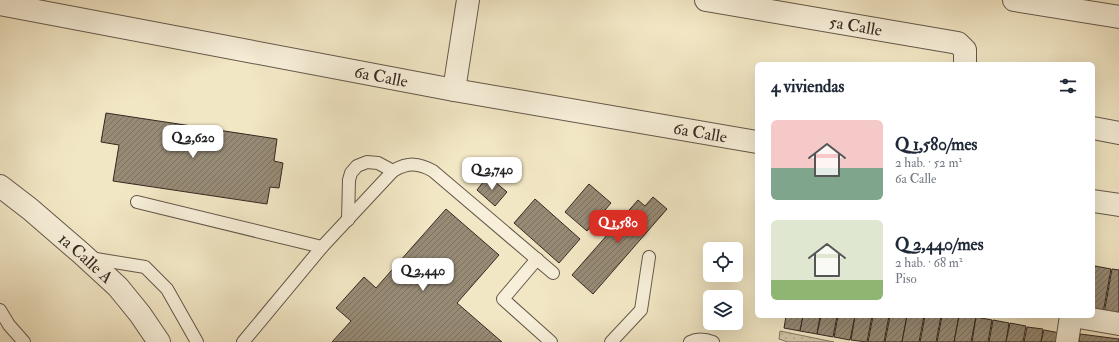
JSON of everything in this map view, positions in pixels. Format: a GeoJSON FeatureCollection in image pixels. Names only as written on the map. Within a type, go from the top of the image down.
{"type":"FeatureCollection","features":[{"type":"Feature","properties":{"kind":"street"},"geometry":{"type":"LineString","coordinates":[[454,90],[468,0]]}},
{"type":"Feature","properties":{"kind":"street","name":"5a Calle"},"geometry":{"type":"LineString","coordinates":[[706,0],[958,43],[965,50],[965,62]]}},
{"type":"Feature","properties":{"kind":"street"},"geometry":{"type":"LineString","coordinates":[[1014,0],[1119,16]]}},
{"type":"Feature","properties":{"kind":"street","name":"6a Calle"},"geometry":{"type":"LineString","coordinates":[[2,6],[454,90],[755,142]]}},
{"type":"Feature","properties":{"kind":"street"},"geometry":{"type":"LineString","coordinates":[[1095,128],[1119,133]]}},
{"type":"Feature","properties":{"kind":"street","name":"1a Calle A"},"geometry":{"type":"LineString","coordinates":[[0,186],[30,209],[118,287],[140,314],[159,342]]}},
{"type":"Feature","properties":{"kind":"street"},"geometry":{"type":"LineString","coordinates":[[1095,201],[1119,205]]}},
{"type":"Feature","properties":{"kind":"street"},"geometry":{"type":"LineString","coordinates":[[1067,342],[1072,318]]}},
{"type":"Feature","properties":{"kind":"street"},"geometry":{"type":"LineString","coordinates":[[1084,318],[1119,324]]}},
{"type":"Feature","properties":{"kind":"lane"},"geometry":{"type":"LineString","coordinates":[[348,220],[349,180],[351,173],[357,166],[367,162],[378,163],[393,171]]}},
{"type":"Feature","properties":{"kind":"lane"},"geometry":{"type":"LineString","coordinates":[[243,342],[322,247],[393,171],[400,166],[424,166],[433,171],[553,273]]}},
{"type":"Feature","properties":{"kind":"lane"},"geometry":{"type":"LineString","coordinates":[[137,202],[322,247]]}},
{"type":"Feature","properties":{"kind":"lane"},"geometry":{"type":"LineString","coordinates":[[85,257],[145,268],[167,289],[196,342]]}},
{"type":"Feature","properties":{"kind":"lane"},"geometry":{"type":"LineString","coordinates":[[611,342],[641,310],[649,257]]}},
{"type":"Feature","properties":{"kind":"lane"},"geometry":{"type":"LineString","coordinates":[[537,259],[503,299],[551,342]]}},
{"type":"Feature","properties":{"kind":"lane"},"geometry":{"type":"LineString","coordinates":[[0,310],[9,325],[24,342]]}},
{"type":"Feature","properties":{"kind":"lane"},"geometry":{"type":"LineString","coordinates":[[690,342],[692,340],[704,339],[713,342]]}},
{"type":"Feature","properties":{"kind":"shaded area"},"geometry":{"type":"Polygon","coordinates":[[[780,331],[834,342],[788,342],[779,339],[780,331]]]}},
{"type":"Feature","properties":{"kind":"building"},"geometry":{"type":"Polygon","coordinates":[[[106,113],[277,139],[274,161],[283,163],[279,188],[270,187],[267,204],[113,181],[119,145],[101,142],[106,113]]]}},
{"type":"Feature","properties":{"kind":"building"},"geometry":{"type":"Polygon","coordinates":[[[488,176],[507,192],[495,206],[477,190],[488,176]]]}},
{"type":"Feature","properties":{"kind":"building"},"geometry":{"type":"Polygon","coordinates":[[[589,184],[611,203],[587,231],[565,212],[589,184]]]}},
{"type":"Feature","properties":{"kind":"building"},"geometry":{"type":"Polygon","coordinates":[[[653,197],[667,209],[593,294],[572,275],[638,200],[645,206],[653,197]]]}},
{"type":"Feature","properties":{"kind":"building"},"geometry":{"type":"Polygon","coordinates":[[[535,199],[580,239],[559,263],[514,223],[535,199]]]}},
{"type":"Feature","properties":{"kind":"building"},"geometry":{"type":"Polygon","coordinates":[[[446,209],[499,255],[457,303],[502,342],[332,342],[351,321],[336,308],[364,277],[376,288],[446,209]]]}},
{"type":"Feature","properties":{"kind":"building"},"geometry":{"type":"Polygon","coordinates":[[[1095,266],[1111,269],[1103,313],[1095,312],[1095,266]]]}},
{"type":"Feature","properties":{"kind":"building"},"geometry":{"type":"Polygon","coordinates":[[[1112,269],[1119,270],[1119,316],[1104,314],[1112,269]]]}},
{"type":"Feature","properties":{"kind":"building"},"geometry":{"type":"Polygon","coordinates":[[[786,318],[803,318],[800,331],[784,328],[786,318]]]}},
{"type":"Feature","properties":{"kind":"building"},"geometry":{"type":"Polygon","coordinates":[[[803,318],[820,318],[817,334],[800,331],[803,318]]]}},
{"type":"Feature","properties":{"kind":"building"},"geometry":{"type":"Polygon","coordinates":[[[821,318],[837,318],[833,337],[817,334],[821,318]]]}},
{"type":"Feature","properties":{"kind":"building"},"geometry":{"type":"Polygon","coordinates":[[[838,318],[855,318],[850,340],[834,337],[838,318]]]}},
{"type":"Feature","properties":{"kind":"building"},"geometry":{"type":"Polygon","coordinates":[[[855,318],[872,318],[867,342],[851,340],[855,318]]]}},
{"type":"Feature","properties":{"kind":"building"},"geometry":{"type":"Polygon","coordinates":[[[873,318],[889,318],[884,342],[868,342],[873,318]]]}},
{"type":"Feature","properties":{"kind":"building"},"geometry":{"type":"Polygon","coordinates":[[[890,318],[907,318],[902,342],[885,342],[890,318]]]}},
{"type":"Feature","properties":{"kind":"building"},"geometry":{"type":"Polygon","coordinates":[[[907,318],[924,318],[919,342],[902,342],[907,318]]]}},
{"type":"Feature","properties":{"kind":"building"},"geometry":{"type":"Polygon","coordinates":[[[925,318],[941,318],[936,342],[920,342],[925,318]]]}},
{"type":"Feature","properties":{"kind":"building"},"geometry":{"type":"Polygon","coordinates":[[[942,318],[959,318],[954,342],[937,342],[942,318]]]}},
{"type":"Feature","properties":{"kind":"building"},"geometry":{"type":"Polygon","coordinates":[[[959,318],[976,318],[971,342],[954,342],[959,318]]]}},
{"type":"Feature","properties":{"kind":"building"},"geometry":{"type":"Polygon","coordinates":[[[976,318],[992,320],[988,342],[972,342],[976,318]]]}},
{"type":"Feature","properties":{"kind":"building"},"geometry":{"type":"Polygon","coordinates":[[[993,320],[1009,323],[1006,342],[989,342],[993,320]]]}},
{"type":"Feature","properties":{"kind":"building"},"geometry":{"type":"Polygon","coordinates":[[[1010,323],[1026,326],[1023,342],[1006,342],[1010,323]]]}},
{"type":"Feature","properties":{"kind":"building"},"geometry":{"type":"Polygon","coordinates":[[[1027,327],[1043,329],[1041,342],[1024,342],[1027,327]]]}},
{"type":"Feature","properties":{"kind":"building"},"geometry":{"type":"Polygon","coordinates":[[[1044,330],[1060,333],[1058,342],[1041,342],[1044,330]]]}},
{"type":"Feature","properties":{"kind":"building"},"geometry":{"type":"Polygon","coordinates":[[[1080,334],[1119,339],[1119,342],[1079,342],[1080,334]]]}}]}
